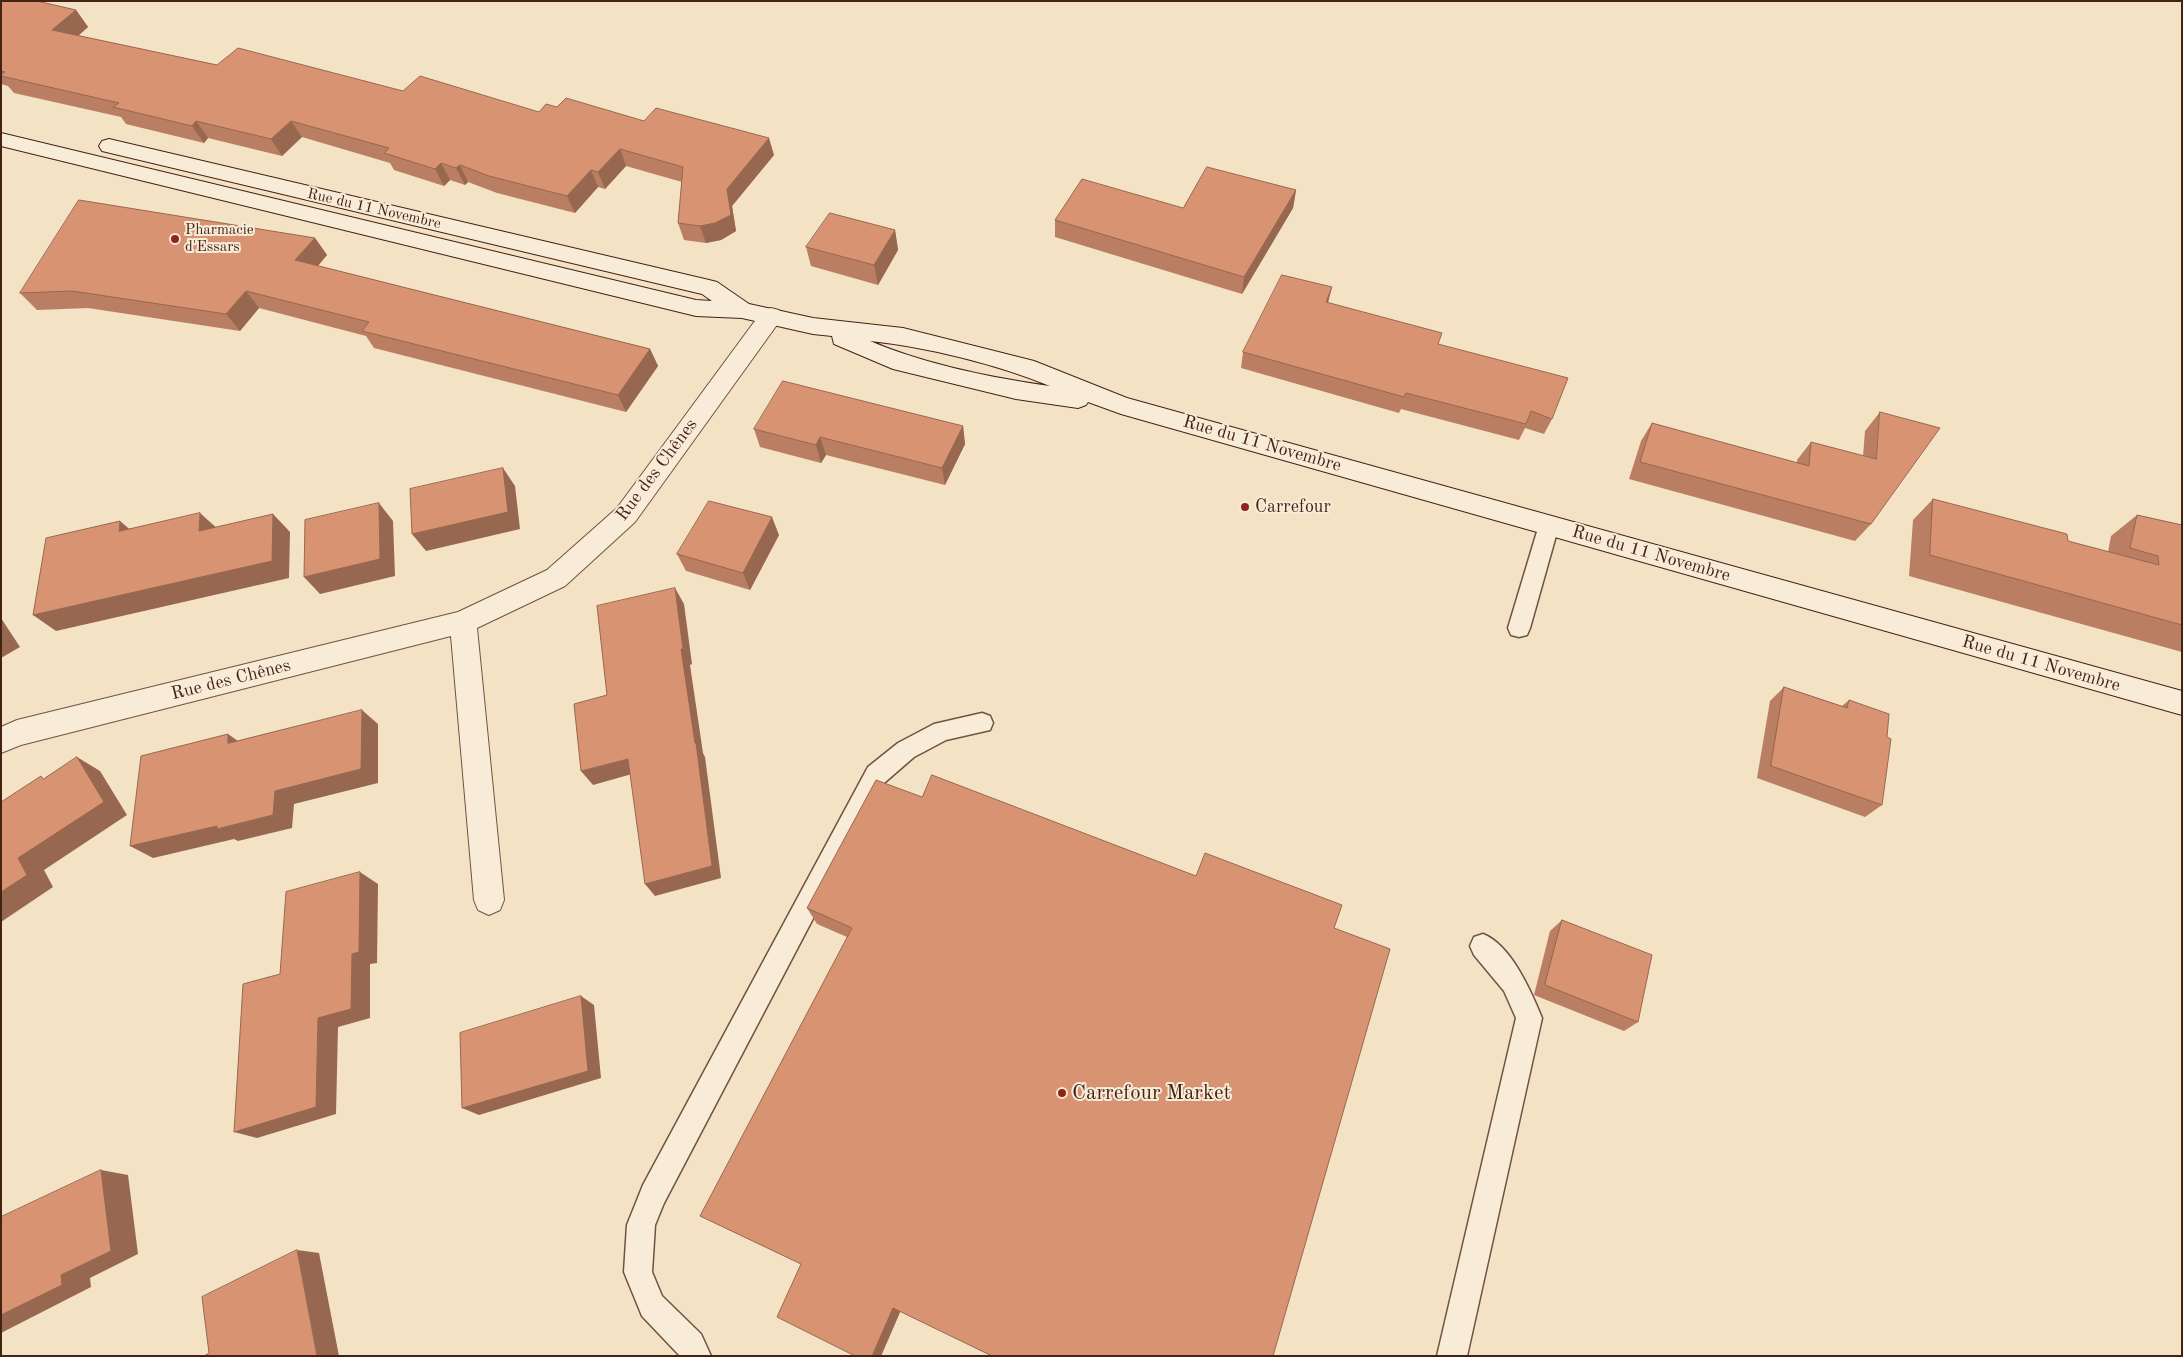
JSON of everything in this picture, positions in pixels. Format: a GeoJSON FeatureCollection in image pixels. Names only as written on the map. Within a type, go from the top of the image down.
{"type":"FeatureCollection","features":[{"type":"Feature","properties":{"kind":"main road","name":"Rue du 11 Novembre"},"geometry":{"type":"LineString","coordinates":[[1,120],[709,288],[742,310]]}},
{"type":"Feature","properties":{"kind":"main road","name":"Rue du 11 Novembre"},"geometry":{"type":"LineString","coordinates":[[1,139],[696,308],[742,310],[813,326],[893,360],[1016,390],[1121,405],[2182,703]]}},
{"type":"Feature","properties":{"kind":"main road","name":"Rue des Chênes"},"geometry":{"type":"LineString","coordinates":[[1,740],[17,733],[463,622],[556,578],[626,515],[771,316]]}},
{"type":"Feature","properties":{"kind":"main road"},"geometry":{"type":"LineString","coordinates":[[463,622],[489,900]]}},
{"type":"Feature","properties":{"kind":"lane"},"geometry":{"type":"LineString","coordinates":[[1519,628],[1549,525]]}},
{"type":"Feature","properties":{"kind":"lane"},"geometry":{"type":"LineString","coordinates":[[696,1356],[690,1345],[652,1306],[638,1272],[641,1225],[653,1195],[876,775],[906,750],[942,731],[982,723]]}},
{"type":"Feature","properties":{"kind":"lane"},"geometry":{"type":"LineString","coordinates":[[1452,1356],[1530,1018],[1513,982],[1483,946]]}},
{"type":"Feature","properties":{"kind":"building"},"geometry":{"type":"Polygon","coordinates":[[[1,1],[37,1],[76,10],[52,30],[217,65],[238,48],[403,91],[420,76],[539,112],[546,104],[557,107],[566,98],[644,121],[656,108],[769,138],[727,189],[731,215],[715,223],[700,226],[678,223],[683,167],[620,149],[598,172],[591,170],[567,196],[489,176],[460,165],[456,168],[441,163],[435,169],[384,153],[389,148],[291,121],[271,139],[196,121],[192,126],[113,107],[119,103],[1,76],[5,72],[1,71],[1,1]]]}},
{"type":"Feature","properties":{"kind":"building"},"geometry":{"type":"Polygon","coordinates":[[[1207,167],[1296,190],[1244,277],[1055,220],[1082,179],[1183,208],[1207,167]]]}},
{"type":"Feature","properties":{"kind":"building"},"geometry":{"type":"Polygon","coordinates":[[[79,200],[315,238],[295,260],[650,349],[618,395],[362,331],[369,322],[246,291],[226,314],[72,291],[20,293],[79,200]]]}},
{"type":"Feature","properties":{"kind":"building"},"geometry":{"type":"Polygon","coordinates":[[[830,213],[895,230],[874,265],[806,247],[830,213]]]}},
{"type":"Feature","properties":{"kind":"building"},"geometry":{"type":"Polygon","coordinates":[[[1282,275],[1332,287],[1326,302],[1442,333],[1438,344],[1568,378],[1552,419],[1531,411],[1526,424],[1406,393],[1404,397],[1243,352],[1282,275]]]}},
{"type":"Feature","properties":{"kind":"building"},"geometry":{"type":"Polygon","coordinates":[[[783,381],[963,426],[942,468],[820,437],[816,445],[754,429],[783,381]]]}},
{"type":"Feature","properties":{"kind":"building"},"geometry":{"type":"Polygon","coordinates":[[[1880,412],[1940,428],[1871,524],[1640,462],[1652,423],[1809,466],[1811,442],[1876,459],[1880,412]]]}},
{"type":"Feature","properties":{"kind":"building"},"geometry":{"type":"Polygon","coordinates":[[[503,468],[508,512],[412,534],[410,489],[503,468]]]}},
{"type":"Feature","properties":{"kind":"building"},"geometry":{"type":"Polygon","coordinates":[[[1933,499],[2067,534],[2068,541],[2159,565],[2158,556],[2130,548],[2137,515],[2182,525],[2182,625],[1930,555],[1933,499]]]}},
{"type":"Feature","properties":{"kind":"building"},"geometry":{"type":"Polygon","coordinates":[[[709,501],[772,517],[743,573],[677,554],[709,501]]]}},
{"type":"Feature","properties":{"kind":"building"},"geometry":{"type":"Polygon","coordinates":[[[379,503],[380,559],[304,577],[305,520],[379,503]]]}},
{"type":"Feature","properties":{"kind":"building"},"geometry":{"type":"Polygon","coordinates":[[[200,513],[199,531],[273,514],[272,561],[33,615],[46,538],[120,521],[119,531],[200,513]]]}},
{"type":"Feature","properties":{"kind":"building"},"geometry":{"type":"Polygon","coordinates":[[[675,588],[683,649],[681,649],[696,743],[712,866],[645,884],[628,759],[581,771],[574,704],[607,695],[597,606],[675,588]]]}},
{"type":"Feature","properties":{"kind":"building"},"geometry":{"type":"Polygon","coordinates":[[[1784,687],[1847,708],[1849,700],[1889,714],[1887,737],[1891,739],[1882,805],[1771,766],[1784,687]]]}},
{"type":"Feature","properties":{"kind":"building"},"geometry":{"type":"Polygon","coordinates":[[[362,710],[361,769],[275,791],[273,815],[217,829],[217,826],[130,846],[141,756],[228,734],[228,743],[362,710]]]}},
{"type":"Feature","properties":{"kind":"building"},"geometry":{"type":"Polygon","coordinates":[[[77,757],[104,802],[18,858],[27,875],[1,892],[1,802],[41,776],[43,779],[77,757]]]}},
{"type":"Feature","properties":{"kind":"building","name":"Carrefour Market"},"geometry":{"type":"Polygon","coordinates":[[[932,775],[1196,876],[1205,853],[1342,905],[1334,928],[1390,949],[1273,1356],[992,1356],[893,1308],[872,1356],[855,1356],[777,1317],[801,1264],[700,1216],[852,928],[807,908],[876,780],[922,797],[932,775]]]}},
{"type":"Feature","properties":{"kind":"building"},"geometry":{"type":"Polygon","coordinates":[[[360,872],[359,952],[352,954],[351,1009],[318,1018],[316,1107],[234,1132],[243,984],[280,974],[286,892],[360,872]]]}},
{"type":"Feature","properties":{"kind":"building"},"geometry":{"type":"Polygon","coordinates":[[[1562,920],[1652,955],[1638,1022],[1545,985],[1562,920]]]}},
{"type":"Feature","properties":{"kind":"building"},"geometry":{"type":"Polygon","coordinates":[[[581,996],[588,1071],[462,1108],[460,1033],[581,996]]]}},
{"type":"Feature","properties":{"kind":"building"},"geometry":{"type":"Polygon","coordinates":[[[101,1170],[111,1251],[61,1275],[62,1285],[1,1315],[1,1217],[101,1170]]]}},
{"type":"Feature","properties":{"kind":"building"},"geometry":{"type":"Polygon","coordinates":[[[297,1250],[317,1356],[204,1356],[209,1353],[202,1297],[297,1250]]]}},
{"type":"Feature","properties":{"kind":"place","name":"Pharmacie d'Essars"},"geometry":{"type":"Point","coordinates":[175,239]}},
{"type":"Feature","properties":{"kind":"place","name":"Carrefour"},"geometry":{"type":"Point","coordinates":[1245,507]}},
{"type":"Feature","properties":{"kind":"place","name":"Carrefour Market"},"geometry":{"type":"Point","coordinates":[1062,1093]}}]}
